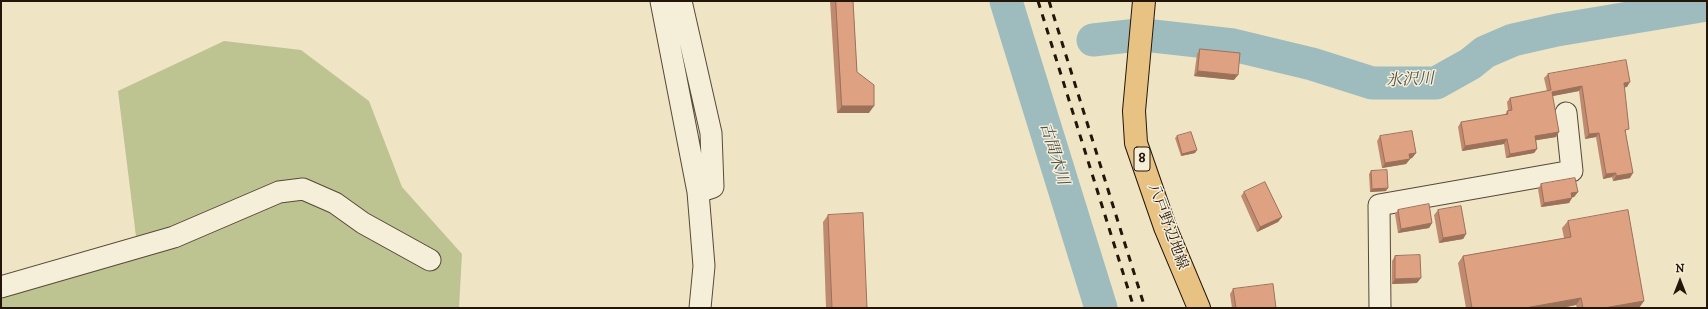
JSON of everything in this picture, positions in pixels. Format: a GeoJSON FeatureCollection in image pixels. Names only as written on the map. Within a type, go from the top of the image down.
{"type":"FeatureCollection","features":[{"type":"Feature","properties":{"kind":"main road","name":"八戸野辺地線"},"geometry":{"type":"LineString","coordinates":[[1144,1],[1134,111],[1136,143],[1166,227],[1199,308]]}},
{"type":"Feature","properties":{"kind":"street"},"geometry":{"type":"LineString","coordinates":[[661,1],[698,192],[704,266],[700,308]]}},
{"type":"Feature","properties":{"kind":"street"},"geometry":{"type":"LineString","coordinates":[[681,1],[711,133],[713,187],[698,192]]}},
{"type":"Feature","properties":{"kind":"street"},"geometry":{"type":"LineString","coordinates":[[1380,308],[1378,205],[1572,171],[1566,113]]}},
{"type":"Feature","properties":{"kind":"street"},"geometry":{"type":"LineString","coordinates":[[1,287],[174,237],[279,192],[303,189],[335,203],[363,223],[430,260]]}},
{"type":"Feature","properties":{"kind":"green space"},"geometry":{"type":"Polygon","coordinates":[[[224,41],[301,50],[369,101],[402,187],[462,254],[459,308],[1,308],[1,293],[138,253],[118,91],[224,41]]]}},
{"type":"Feature","properties":{"kind":"building"},"geometry":{"type":"Polygon","coordinates":[[[836,1],[853,1],[857,72],[874,85],[874,106],[842,106],[836,1]]]}},
{"type":"Feature","properties":{"kind":"building"},"geometry":{"type":"Polygon","coordinates":[[[1200,49],[1240,53],[1238,75],[1198,71],[1200,49]]]}},
{"type":"Feature","properties":{"kind":"building"},"geometry":{"type":"Polygon","coordinates":[[[1626,60],[1630,82],[1624,83],[1629,129],[1625,130],[1633,173],[1616,176],[1616,173],[1606,174],[1599,133],[1589,134],[1582,86],[1552,92],[1559,132],[1535,136],[1537,149],[1510,154],[1507,139],[1465,146],[1461,122],[1508,114],[1507,111],[1512,110],[1510,98],[1551,90],[1548,74],[1626,60]]]}},
{"type":"Feature","properties":{"kind":"building"},"geometry":{"type":"Polygon","coordinates":[[[1412,131],[1416,153],[1409,154],[1410,159],[1385,163],[1380,136],[1412,131]]]}},
{"type":"Feature","properties":{"kind":"building"},"geometry":{"type":"Polygon","coordinates":[[[1191,132],[1197,150],[1182,154],[1177,136],[1191,132]]]}},
{"type":"Feature","properties":{"kind":"building"},"geometry":{"type":"Polygon","coordinates":[[[1387,170],[1388,188],[1372,189],[1371,171],[1387,170]]]}},
{"type":"Feature","properties":{"kind":"building"},"geometry":{"type":"Polygon","coordinates":[[[1575,178],[1578,192],[1571,193],[1572,198],[1544,203],[1541,184],[1575,178]]]}},
{"type":"Feature","properties":{"kind":"building"},"geometry":{"type":"Polygon","coordinates":[[[1265,182],[1282,217],[1260,227],[1244,192],[1265,182]]]}},
{"type":"Feature","properties":{"kind":"building"},"geometry":{"type":"Polygon","coordinates":[[[1429,204],[1432,223],[1401,229],[1398,210],[1429,204]]]}},
{"type":"Feature","properties":{"kind":"building"},"geometry":{"type":"Polygon","coordinates":[[[1461,206],[1466,234],[1443,238],[1438,210],[1461,206]]]}},
{"type":"Feature","properties":{"kind":"building"},"geometry":{"type":"Polygon","coordinates":[[[1628,210],[1644,301],[1604,308],[1583,308],[1581,298],[1525,308],[1472,308],[1463,256],[1571,237],[1568,221],[1628,210]]]}},
{"type":"Feature","properties":{"kind":"building"},"geometry":{"type":"Polygon","coordinates":[[[863,213],[867,308],[832,308],[828,215],[863,213]]]}},
{"type":"Feature","properties":{"kind":"building"},"geometry":{"type":"Polygon","coordinates":[[[1420,255],[1421,278],[1395,279],[1395,256],[1420,255]]]}},
{"type":"Feature","properties":{"kind":"building"},"geometry":{"type":"Polygon","coordinates":[[[1273,284],[1276,308],[1236,308],[1233,289],[1273,284]]]}},
{"type":"Feature","properties":{"kind":"waterway","name":"古間木川"},"geometry":{"type":"LineString","coordinates":[[1006,1],[1101,308]]}},
{"type":"Feature","properties":{"kind":"waterway","name":"氷沢川"},"geometry":{"type":"LineString","coordinates":[[1153,36],[1233,45],[1312,64],[1372,83],[1436,83],[1470,64],[1485,52],[1513,40],[1557,30],[1707,5]]}},
{"type":"Feature","properties":{"kind":"waterway","name":"氷沢川"},"geometry":{"type":"LineString","coordinates":[[1093,40],[1138,35]]}},
{"type":"Feature","properties":{"kind":"railway"},"geometry":{"type":"LineString","coordinates":[[1038,1],[1134,308]]}},
{"type":"Feature","properties":{"kind":"railway"},"geometry":{"type":"LineString","coordinates":[[1049,1],[1145,308]]}}]}
